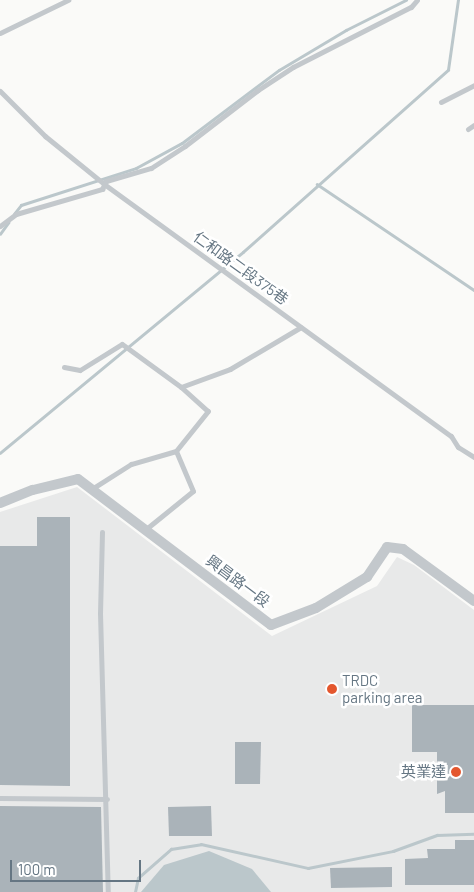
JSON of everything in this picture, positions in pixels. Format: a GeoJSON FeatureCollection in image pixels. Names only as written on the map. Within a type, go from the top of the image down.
{"type":"FeatureCollection","features":[{"type":"Feature","properties":{"kind":"street","name":"興昌路一段"},"geometry":{"type":"LineString","coordinates":[[0,503],[67,480],[78,479],[271,625],[316,608],[367,576],[387,547],[403,550],[474,600]]}},
{"type":"Feature","properties":{"kind":"lane"},"geometry":{"type":"LineString","coordinates":[[0,33],[59,2],[68,0]]}},
{"type":"Feature","properties":{"kind":"lane"},"geometry":{"type":"LineString","coordinates":[[0,226],[16,214],[102,189],[103,183],[106,181],[151,168],[185,146],[258,90],[293,68],[411,7],[417,0]]}},
{"type":"Feature","properties":{"kind":"lane"},"geometry":{"type":"LineString","coordinates":[[441,102],[474,85]]}},
{"type":"Feature","properties":{"kind":"lane","name":"仁和路二段375巷"},"geometry":{"type":"LineString","coordinates":[[0,90],[45,136],[95,177],[451,436],[458,447],[474,457]]}},
{"type":"Feature","properties":{"kind":"lane"},"geometry":{"type":"LineString","coordinates":[[468,128],[474,125]]}},
{"type":"Feature","properties":{"kind":"lane"},"geometry":{"type":"LineString","coordinates":[[181,387],[230,369],[301,327]]}},
{"type":"Feature","properties":{"kind":"lane"},"geometry":{"type":"LineString","coordinates":[[64,368],[80,370],[122,344],[181,387],[208,411],[176,451],[131,464],[92,488]]}},
{"type":"Feature","properties":{"kind":"lane"},"geometry":{"type":"LineString","coordinates":[[146,529],[193,491],[176,451]]}},
{"type":"Feature","properties":{"kind":"lane"},"geometry":{"type":"LineString","coordinates":[[102,532],[100,613],[107,799],[108,892]]}},
{"type":"Feature","properties":{"kind":"lane"},"geometry":{"type":"LineString","coordinates":[[0,798],[107,799]]}},
{"type":"Feature","properties":{"kind":"shaded area"},"geometry":{"type":"Polygon","coordinates":[[[77,487],[272,636],[377,586],[397,557],[414,565],[474,610],[474,892],[0,892],[0,512],[77,487]]]}},
{"type":"Feature","properties":{"kind":"shaded area"},"geometry":{"type":"Polygon","coordinates":[[[209,851],[252,869],[271,892],[141,892],[164,865],[209,851]]]}},
{"type":"Feature","properties":{"kind":"building"},"geometry":{"type":"Polygon","coordinates":[[[37,517],[70,517],[70,786],[0,785],[0,546],[37,546],[37,517]]]}},
{"type":"Feature","properties":{"kind":"building","name":"英業達"},"geometry":{"type":"Polygon","coordinates":[[[412,705],[474,705],[474,813],[445,813],[445,791],[437,794],[437,752],[412,752],[412,705]]]}},
{"type":"Feature","properties":{"kind":"building"},"geometry":{"type":"Polygon","coordinates":[[[235,742],[261,742],[260,784],[235,784],[235,742]]]}},
{"type":"Feature","properties":{"kind":"building"},"geometry":{"type":"Polygon","coordinates":[[[0,806],[101,807],[103,892],[0,892],[0,806]]]}},
{"type":"Feature","properties":{"kind":"building"},"geometry":{"type":"Polygon","coordinates":[[[211,806],[212,836],[169,836],[168,807],[211,806]]]}},
{"type":"Feature","properties":{"kind":"building"},"geometry":{"type":"Polygon","coordinates":[[[455,840],[474,840],[474,885],[405,885],[405,859],[428,858],[427,849],[455,849],[455,840]]]}},
{"type":"Feature","properties":{"kind":"building"},"geometry":{"type":"Polygon","coordinates":[[[392,867],[392,887],[331,888],[330,868],[392,867]]]}},
{"type":"Feature","properties":{"kind":"waterway"},"geometry":{"type":"LineString","coordinates":[[14,214],[21,205],[136,168],[182,143],[279,70],[346,30],[406,0]]}},
{"type":"Feature","properties":{"kind":"waterway"},"geometry":{"type":"LineString","coordinates":[[0,453],[243,252],[448,70],[458,0]]}},
{"type":"Feature","properties":{"kind":"waterway"},"geometry":{"type":"LineString","coordinates":[[317,184],[474,290]]}},
{"type":"Feature","properties":{"kind":"waterway"},"geometry":{"type":"LineString","coordinates":[[0,234],[8,223]]}},
{"type":"Feature","properties":{"kind":"waterway"},"geometry":{"type":"LineString","coordinates":[[135,892],[138,878],[171,849],[201,844],[308,868],[393,851],[437,835],[474,834]]}},
{"type":"Feature","properties":{"kind":"place","name":"TRDC parking area"},"geometry":{"type":"Point","coordinates":[332,689]}},
{"type":"Feature","properties":{"kind":"place","name":"英業達"},"geometry":{"type":"Point","coordinates":[456,772]}}]}
